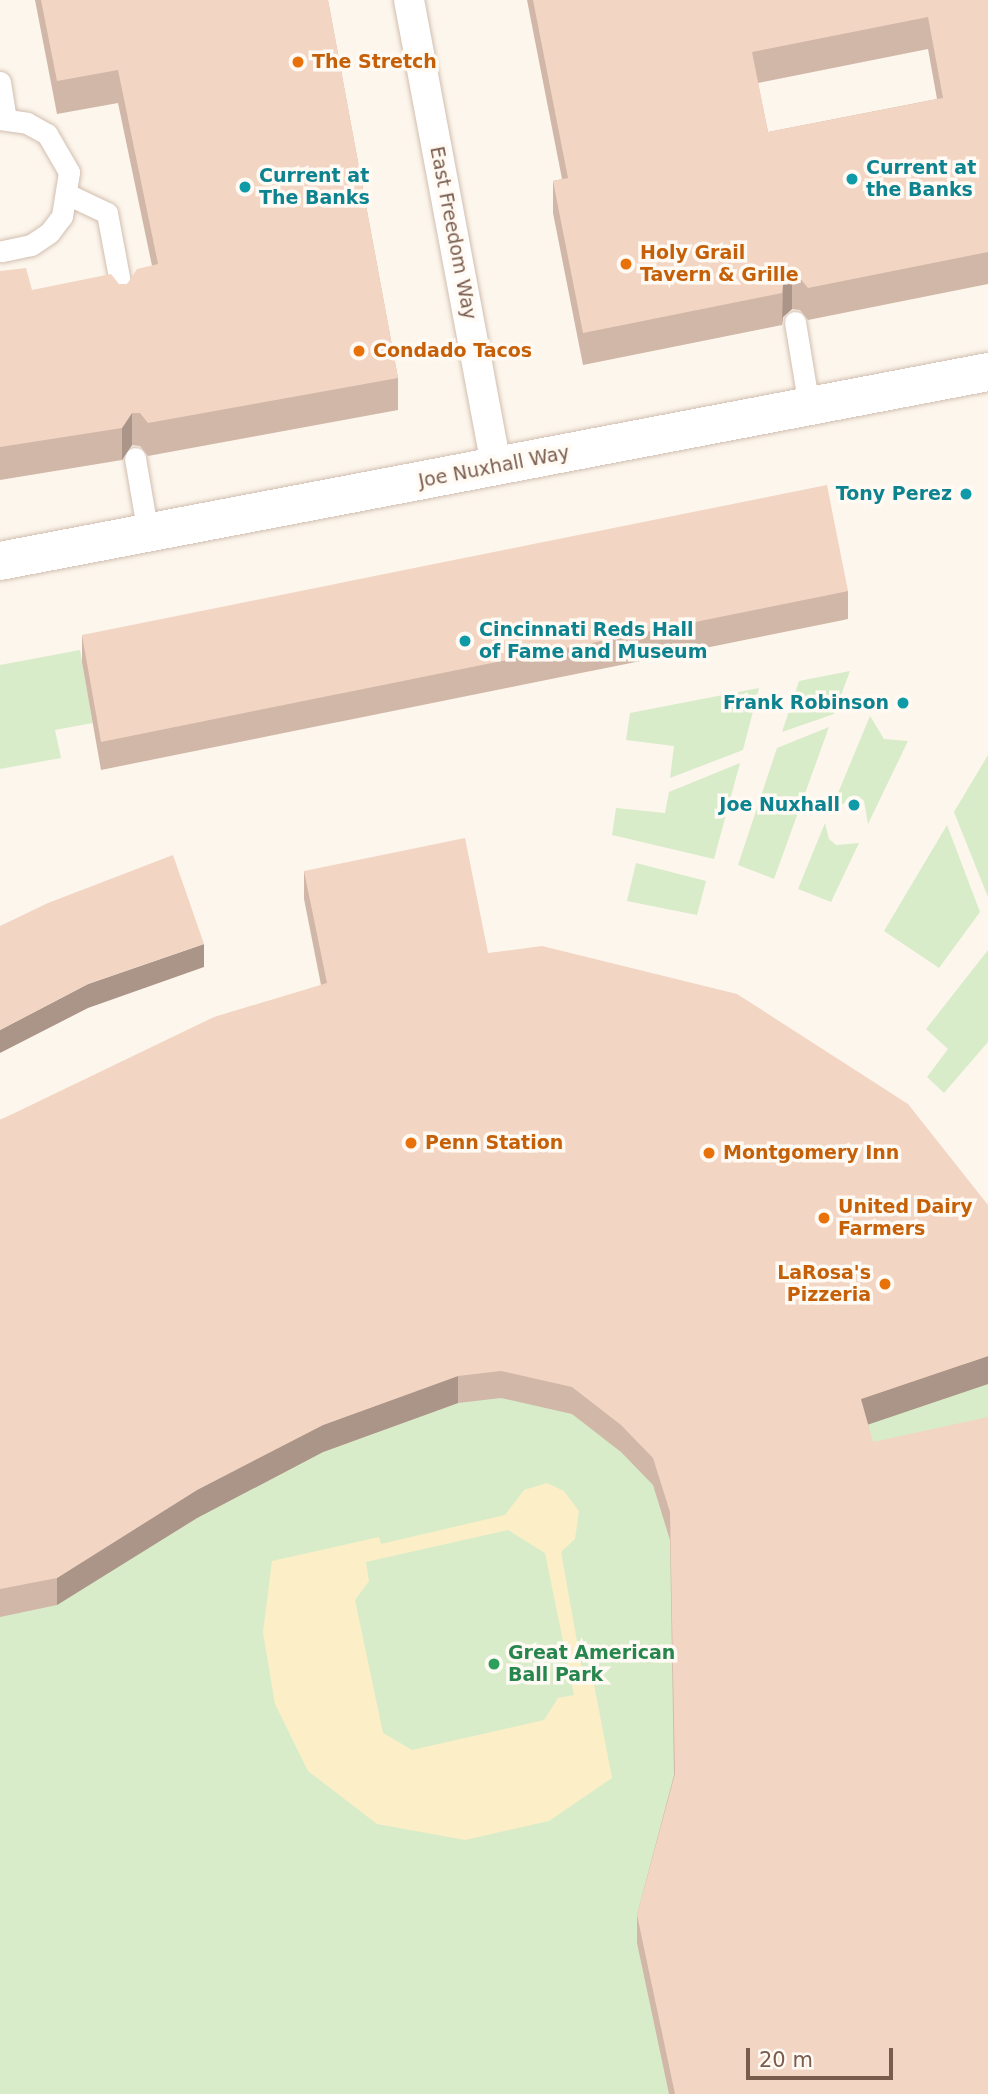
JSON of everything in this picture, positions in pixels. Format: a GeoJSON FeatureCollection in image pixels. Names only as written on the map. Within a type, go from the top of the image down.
{"type":"FeatureCollection","features":[{"type":"Feature","properties":{"kind":"street","name":"East Freedom Way"},"geometry":{"type":"LineString","coordinates":[[409,0],[496,467]]}},
{"type":"Feature","properties":{"kind":"street","name":"Joe Nuxhall Way"},"geometry":{"type":"LineString","coordinates":[[0,561],[988,372]]}},
{"type":"Feature","properties":{"kind":"lane"},"geometry":{"type":"LineString","coordinates":[[0,82],[3,119],[47,134],[69,172],[69,195],[62,216],[49,233],[31,245],[2,251]]}},
{"type":"Feature","properties":{"kind":"lane"},"geometry":{"type":"LineString","coordinates":[[69,195],[107,213],[124,304]]}},
{"type":"Feature","properties":{"kind":"lane"},"geometry":{"type":"LineString","coordinates":[[795,322],[809,407]]}},
{"type":"Feature","properties":{"kind":"lane"},"geometry":{"type":"LineString","coordinates":[[135,458],[148,534]]}},
{"type":"Feature","properties":{"kind":"green space"},"geometry":{"type":"Polygon","coordinates":[[[80,650],[93,723],[55,730],[61,758],[0,769],[0,665],[80,650]]]}},
{"type":"Feature","properties":{"kind":"green space"},"geometry":{"type":"Polygon","coordinates":[[[850,671],[834,714],[782,732],[799,681],[850,671]]]}},
{"type":"Feature","properties":{"kind":"green space"},"geometry":{"type":"Polygon","coordinates":[[[759,688],[743,750],[670,778],[674,746],[626,740],[630,713],[759,688]]]}},
{"type":"Feature","properties":{"kind":"green space"},"geometry":{"type":"Polygon","coordinates":[[[870,716],[884,739],[908,741],[868,824],[864,801],[858,796],[831,810],[870,716]]]}},
{"type":"Feature","properties":{"kind":"green space"},"geometry":{"type":"Polygon","coordinates":[[[829,727],[774,879],[738,865],[777,748],[829,727]]]}},
{"type":"Feature","properties":{"kind":"green space"},"geometry":{"type":"Polygon","coordinates":[[[988,755],[988,897],[954,812],[988,755]]]}},
{"type":"Feature","properties":{"kind":"green space"},"geometry":{"type":"Polygon","coordinates":[[[740,763],[714,859],[612,835],[616,808],[665,813],[669,792],[740,763]]]}},
{"type":"Feature","properties":{"kind":"green space"},"geometry":{"type":"Polygon","coordinates":[[[825,823],[829,839],[836,845],[859,843],[831,902],[798,889],[825,823]]]}},
{"type":"Feature","properties":{"kind":"green space"},"geometry":{"type":"Polygon","coordinates":[[[947,825],[980,912],[939,968],[884,931],[947,825]]]}},
{"type":"Feature","properties":{"kind":"green space"},"geometry":{"type":"Polygon","coordinates":[[[636,863],[706,881],[697,915],[627,901],[636,863]]]}},
{"type":"Feature","properties":{"kind":"green space"},"geometry":{"type":"Polygon","coordinates":[[[988,950],[988,1042],[944,1093],[927,1077],[948,1049],[926,1029],[988,950]]]}},
{"type":"Feature","properties":{"kind":"green space","name":"Great American Ball Park"},"geometry":{"type":"Polygon","coordinates":[[[0,1148],[988,1233],[988,2094],[0,2094],[0,1148]]]}},
{"type":"Feature","properties":{"kind":"sand"},"geometry":{"type":"Polygon","coordinates":[[[547,1483],[564,1491],[579,1511],[575,1539],[561,1552],[583,1675],[592,1674],[612,1778],[549,1821],[465,1840],[377,1824],[308,1771],[275,1704],[263,1632],[272,1561],[379,1537],[381,1544],[505,1515],[524,1490],[547,1483]],[[508,1530],[366,1562],[369,1581],[355,1600],[383,1733],[412,1750],[544,1720],[558,1698],[574,1695],[545,1553],[508,1530]]]}},
{"type":"Feature","properties":{"kind":"building"},"geometry":{"type":"Polygon","coordinates":[[[41,0],[328,0],[398,378],[148,423],[140,413],[132,413],[122,428],[0,447],[0,271],[26,268],[32,290],[111,274],[119,284],[127,284],[137,269],[158,264],[118,70],[57,81],[41,0]]]}},
{"type":"Feature","properties":{"kind":"building","name":"Current at the Banks"},"geometry":{"type":"Polygon","coordinates":[[[533,0],[988,0],[988,252],[808,288],[800,278],[792,277],[783,285],[782,293],[583,333],[553,181],[568,178],[533,0]],[[928,17],[752,52],[768,132],[943,98],[928,17]]]}},
{"type":"Feature","properties":{"kind":"building","name":"Cincinnati Reds Hall of Fame and Museum"},"geometry":{"type":"Polygon","coordinates":[[[827,485],[848,591],[101,742],[82,635],[827,485]]]}},
{"type":"Feature","properties":{"kind":"building"},"geometry":{"type":"Polygon","coordinates":[[[465,838],[488,953],[542,946],[737,994],[908,1104],[988,1205],[988,1356],[861,1399],[873,1442],[988,1417],[988,2094],[675,2094],[637,1915],[675,1774],[670,1512],[653,1458],[621,1425],[572,1387],[501,1371],[458,1376],[323,1425],[197,1490],[57,1578],[0,1589],[0,1120],[214,1017],[327,983],[304,871],[465,838]]]}},
{"type":"Feature","properties":{"kind":"building"},"geometry":{"type":"Polygon","coordinates":[[[173,855],[204,944],[88,984],[0,1030],[0,926],[48,903],[173,855]]]}},
{"type":"Feature","properties":{"kind":"place","name":"The Stretch"},"geometry":{"type":"Point","coordinates":[298,62]}},
{"type":"Feature","properties":{"kind":"place","name":"Current at the Banks"},"geometry":{"type":"Point","coordinates":[852,179]}},
{"type":"Feature","properties":{"kind":"place","name":"Current at The Banks"},"geometry":{"type":"Point","coordinates":[245,187]}},
{"type":"Feature","properties":{"kind":"place","name":"Holy Grail Tavern & Grille"},"geometry":{"type":"Point","coordinates":[626,264]}},
{"type":"Feature","properties":{"kind":"place","name":"Condado Tacos"},"geometry":{"type":"Point","coordinates":[359,351]}},
{"type":"Feature","properties":{"kind":"place","name":"Tony Perez"},"geometry":{"type":"Point","coordinates":[966,494]}},
{"type":"Feature","properties":{"kind":"place","name":"Cincinnati Reds Hall of Fame and Museum"},"geometry":{"type":"Point","coordinates":[465,641]}},
{"type":"Feature","properties":{"kind":"place","name":"Frank Robinson"},"geometry":{"type":"Point","coordinates":[903,703]}},
{"type":"Feature","properties":{"kind":"place","name":"Joe Nuxhall"},"geometry":{"type":"Point","coordinates":[854,805]}},
{"type":"Feature","properties":{"kind":"place","name":"Penn Station"},"geometry":{"type":"Point","coordinates":[411,1143]}},
{"type":"Feature","properties":{"kind":"place","name":"Montgomery Inn"},"geometry":{"type":"Point","coordinates":[709,1153]}},
{"type":"Feature","properties":{"kind":"place","name":"United Dairy Farmers"},"geometry":{"type":"Point","coordinates":[824,1218]}},
{"type":"Feature","properties":{"kind":"place","name":"LaRosa's Pizzeria"},"geometry":{"type":"Point","coordinates":[885,1284]}},
{"type":"Feature","properties":{"kind":"place","name":"Great American Ball Park"},"geometry":{"type":"Point","coordinates":[494,1664]}}]}
